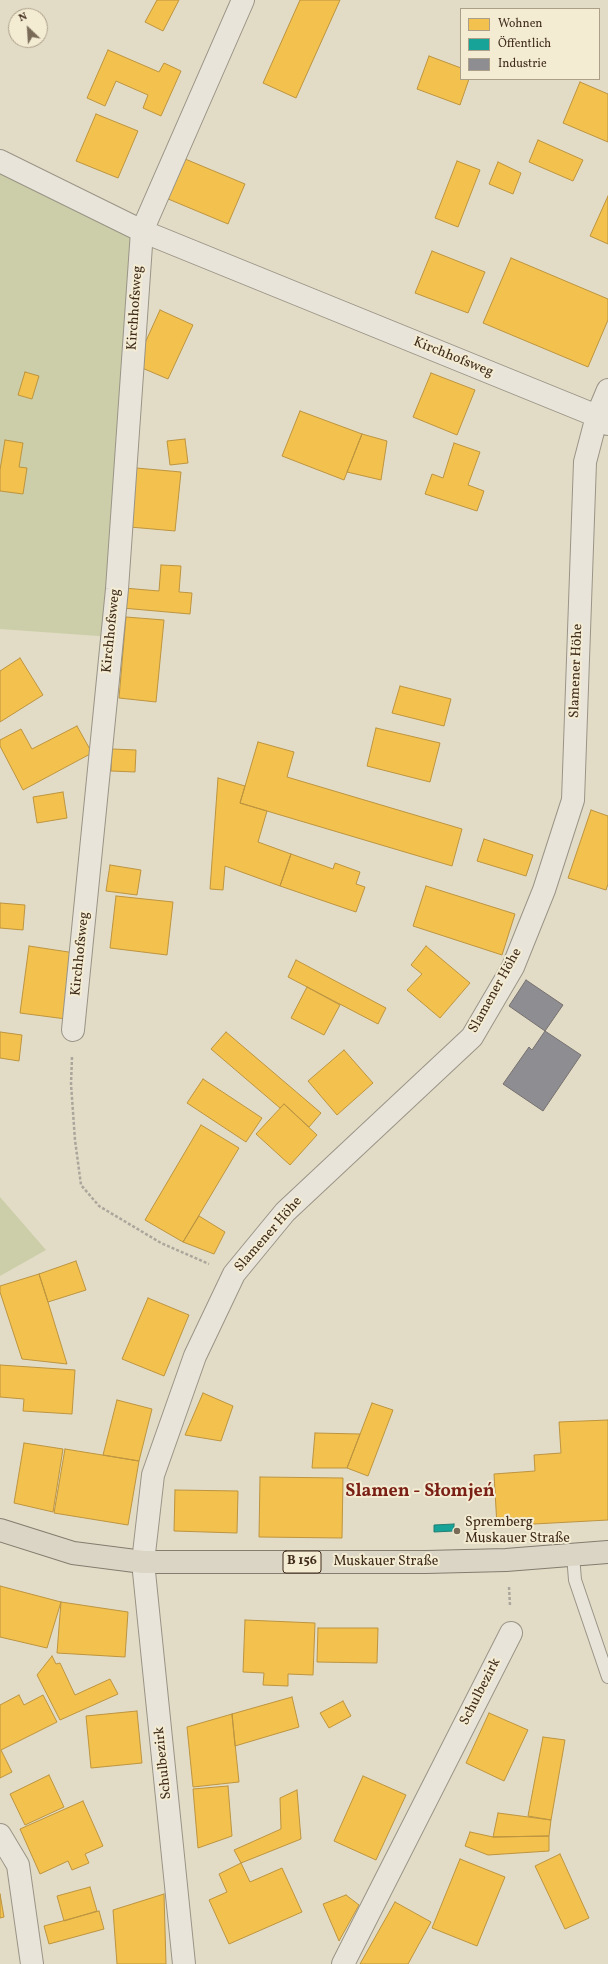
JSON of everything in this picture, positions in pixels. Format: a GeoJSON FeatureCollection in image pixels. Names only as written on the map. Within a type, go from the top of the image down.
{"type":"FeatureCollection","features":[{"type":"Feature","properties":{"kind":"main road","name":"Muskauer Straße"},"geometry":{"type":"LineString","coordinates":[[0,1530],[73,1552],[143,1562],[426,1562],[506,1560],[608,1552]]}},
{"type":"Feature","properties":{"kind":"street","name":"Kirchhofsweg"},"geometry":{"type":"LineString","coordinates":[[73,1030],[117,589],[142,231],[243,0]]}},
{"type":"Feature","properties":{"kind":"street","name":"Kirchhofsweg"},"geometry":{"type":"LineString","coordinates":[[0,161],[142,231],[603,420]]}},
{"type":"Feature","properties":{"kind":"street","name":"Slamener Höhe"},"geometry":{"type":"LineString","coordinates":[[143,1562],[153,1475],[195,1356],[234,1274],[284,1212],[472,1037],[513,967],[544,890],[573,800],[585,462],[603,420],[608,390]]}},
{"type":"Feature","properties":{"kind":"street","name":"Schulbezirk"},"geometry":{"type":"LineString","coordinates":[[143,1562],[184,1964]]}},
{"type":"Feature","properties":{"kind":"street","name":"Schulbezirk"},"geometry":{"type":"LineString","coordinates":[[342,1964],[511,1633]]}},
{"type":"Feature","properties":{"kind":"street"},"geometry":{"type":"LineString","coordinates":[[0,1835],[9,1866],[32,1964]]}},
{"type":"Feature","properties":{"kind":"lane"},"geometry":{"type":"LineString","coordinates":[[572,1555],[575,1580],[608,1677]]}},
{"type":"Feature","properties":{"kind":"path"},"geometry":{"type":"LineString","coordinates":[[71,1084],[75,1140],[81,1185],[99,1206],[161,1243],[234,1274]]}},
{"type":"Feature","properties":{"kind":"green space"},"geometry":{"type":"Polygon","coordinates":[[[0,161],[142,231],[112,637],[0,629],[0,161]]]}},
{"type":"Feature","properties":{"kind":"green space"},"geometry":{"type":"Polygon","coordinates":[[[0,1197],[46,1250],[0,1276],[0,1197]]]}},
{"type":"Feature","properties":{"kind":"building: Wohnen"},"geometry":{"type":"Polygon","coordinates":[[[157,0],[179,0],[163,31],[145,22],[157,0]]]}},
{"type":"Feature","properties":{"kind":"building: Wohnen"},"geometry":{"type":"Polygon","coordinates":[[[300,0],[340,0],[296,98],[263,83],[300,0]]]}},
{"type":"Feature","properties":{"kind":"building: Wohnen"},"geometry":{"type":"Polygon","coordinates":[[[108,50],[159,72],[164,63],[181,71],[161,116],[143,108],[148,95],[116,81],[105,106],[87,98],[108,50]]]}},
{"type":"Feature","properties":{"kind":"building: Wohnen"},"geometry":{"type":"Polygon","coordinates":[[[429,56],[460,68],[460,80],[469,80],[460,105],[417,89],[429,56]]]}},
{"type":"Feature","properties":{"kind":"building: Wohnen"},"geometry":{"type":"Polygon","coordinates":[[[580,82],[608,94],[608,142],[563,123],[580,82]]]}},
{"type":"Feature","properties":{"kind":"building: Wohnen"},"geometry":{"type":"Polygon","coordinates":[[[96,114],[138,131],[118,178],[76,161],[96,114]]]}},
{"type":"Feature","properties":{"kind":"building: Wohnen"},"geometry":{"type":"Polygon","coordinates":[[[538,140],[583,160],[573,181],[529,162],[538,140]]]}},
{"type":"Feature","properties":{"kind":"building: Wohnen"},"geometry":{"type":"Polygon","coordinates":[[[178,156],[245,184],[228,224],[161,196],[178,156]]]}},
{"type":"Feature","properties":{"kind":"building: Wohnen"},"geometry":{"type":"Polygon","coordinates":[[[457,161],[480,170],[458,227],[435,218],[457,161]]]}},
{"type":"Feature","properties":{"kind":"building: Wohnen"},"geometry":{"type":"Polygon","coordinates":[[[498,162],[521,173],[513,194],[489,184],[498,162]]]}},
{"type":"Feature","properties":{"kind":"building: Wohnen"},"geometry":{"type":"Polygon","coordinates":[[[608,196],[608,244],[590,236],[608,196]]]}},
{"type":"Feature","properties":{"kind":"building: Wohnen"},"geometry":{"type":"Polygon","coordinates":[[[432,251],[485,272],[468,313],[415,293],[432,251]]]}},
{"type":"Feature","properties":{"kind":"building: Wohnen"},"geometry":{"type":"Polygon","coordinates":[[[511,258],[608,299],[608,320],[588,367],[483,323],[511,258]]]}},
{"type":"Feature","properties":{"kind":"building: Wohnen"},"geometry":{"type":"Polygon","coordinates":[[[160,310],[193,325],[168,379],[135,365],[160,310]]]}},
{"type":"Feature","properties":{"kind":"building: Wohnen"},"geometry":{"type":"Polygon","coordinates":[[[25,372],[39,376],[32,399],[18,395],[25,372]]]}},
{"type":"Feature","properties":{"kind":"building: Wohnen"},"geometry":{"type":"Polygon","coordinates":[[[431,373],[475,390],[457,435],[413,417],[431,373]]]}},
{"type":"Feature","properties":{"kind":"building: Wohnen"},"geometry":{"type":"Polygon","coordinates":[[[300,411],[362,434],[344,480],[282,456],[300,411]]]}},
{"type":"Feature","properties":{"kind":"building: Wohnen"},"geometry":{"type":"Polygon","coordinates":[[[362,434],[387,441],[381,480],[347,472],[362,434]]]}},
{"type":"Feature","properties":{"kind":"building: Wohnen"},"geometry":{"type":"Polygon","coordinates":[[[185,439],[188,463],[170,465],[167,441],[185,439]]]}},
{"type":"Feature","properties":{"kind":"building: Wohnen"},"geometry":{"type":"Polygon","coordinates":[[[5,440],[23,443],[19,467],[27,468],[23,494],[0,491],[0,470],[5,440]]]}},
{"type":"Feature","properties":{"kind":"building: Wohnen"},"geometry":{"type":"Polygon","coordinates":[[[454,443],[480,452],[468,485],[484,491],[477,511],[425,494],[432,474],[443,478],[454,443]]]}},
{"type":"Feature","properties":{"kind":"building: Wohnen"},"geometry":{"type":"Polygon","coordinates":[[[136,468],[181,472],[175,531],[130,527],[136,468]]]}},
{"type":"Feature","properties":{"kind":"building: Wohnen"},"geometry":{"type":"Polygon","coordinates":[[[161,565],[181,566],[179,592],[192,593],[190,614],[122,608],[124,588],[159,591],[161,565]]]}},
{"type":"Feature","properties":{"kind":"building: Wohnen"},"geometry":{"type":"Polygon","coordinates":[[[126,617],[164,620],[156,702],[119,698],[126,617]]]}},
{"type":"Feature","properties":{"kind":"building: Wohnen"},"geometry":{"type":"Polygon","coordinates":[[[20,658],[43,695],[0,722],[0,671],[20,658]]]}},
{"type":"Feature","properties":{"kind":"building: Wohnen"},"geometry":{"type":"Polygon","coordinates":[[[400,686],[451,699],[444,726],[392,713],[400,686]]]}},
{"type":"Feature","properties":{"kind":"building: Wohnen"},"geometry":{"type":"Polygon","coordinates":[[[77,726],[92,753],[23,790],[0,746],[0,740],[21,729],[32,749],[77,726]]]}},
{"type":"Feature","properties":{"kind":"building: Wohnen"},"geometry":{"type":"Polygon","coordinates":[[[376,728],[440,743],[430,782],[367,766],[376,728]]]}},
{"type":"Feature","properties":{"kind":"building: Wohnen"},"geometry":{"type":"Polygon","coordinates":[[[258,742],[294,752],[287,777],[462,829],[452,866],[240,803],[258,742]]]}},
{"type":"Feature","properties":{"kind":"building: Wohnen"},"geometry":{"type":"Polygon","coordinates":[[[112,749],[136,750],[135,772],[111,771],[112,749]]]}},
{"type":"Feature","properties":{"kind":"building: Wohnen"},"geometry":{"type":"Polygon","coordinates":[[[218,778],[245,786],[240,803],[267,811],[258,842],[291,854],[280,886],[225,866],[223,890],[210,889],[218,778]]]}},
{"type":"Feature","properties":{"kind":"building: Wohnen"},"geometry":{"type":"Polygon","coordinates":[[[63,792],[67,818],[37,823],[33,797],[63,792]]]}},
{"type":"Feature","properties":{"kind":"building: Wohnen"},"geometry":{"type":"Polygon","coordinates":[[[591,810],[608,816],[608,884],[606,890],[568,878],[591,810]]]}},
{"type":"Feature","properties":{"kind":"building: Wohnen"},"geometry":{"type":"Polygon","coordinates":[[[484,839],[533,855],[526,876],[477,861],[484,839]]]}},
{"type":"Feature","properties":{"kind":"building: Wohnen"},"geometry":{"type":"Polygon","coordinates":[[[291,854],[333,869],[335,863],[360,872],[356,884],[365,887],[356,912],[280,886],[291,854]]]}},
{"type":"Feature","properties":{"kind":"building: Wohnen"},"geometry":{"type":"Polygon","coordinates":[[[110,865],[141,870],[137,895],[106,891],[110,865]]]}},
{"type":"Feature","properties":{"kind":"building: Wohnen"},"geometry":{"type":"Polygon","coordinates":[[[426,886],[515,914],[502,955],[413,926],[426,886]]]}},
{"type":"Feature","properties":{"kind":"building: Wohnen"},"geometry":{"type":"Polygon","coordinates":[[[116,896],[173,902],[167,955],[110,948],[116,896]]]}},
{"type":"Feature","properties":{"kind":"building: Wohnen"},"geometry":{"type":"Polygon","coordinates":[[[0,903],[25,905],[23,930],[0,928],[0,903]]]}},
{"type":"Feature","properties":{"kind":"building: Wohnen"},"geometry":{"type":"Polygon","coordinates":[[[29,946],[75,953],[66,1019],[20,1013],[29,946]]]}},
{"type":"Feature","properties":{"kind":"building: Wohnen"},"geometry":{"type":"Polygon","coordinates":[[[426,946],[470,983],[440,1018],[407,990],[422,974],[411,965],[426,946]]]}},
{"type":"Feature","properties":{"kind":"building: Wohnen"},"geometry":{"type":"Polygon","coordinates":[[[296,960],[386,1008],[378,1024],[288,977],[296,960]]]}},
{"type":"Feature","properties":{"kind":"building: Wohnen"},"geometry":{"type":"Polygon","coordinates":[[[307,987],[340,1005],[324,1035],[291,1018],[307,987]]]}},
{"type":"Feature","properties":{"kind":"building: Wohnen"},"geometry":{"type":"Polygon","coordinates":[[[0,1032],[22,1035],[19,1061],[0,1058],[0,1032]]]}},
{"type":"Feature","properties":{"kind":"building: Wohnen"},"geometry":{"type":"Polygon","coordinates":[[[226,1032],[321,1113],[309,1127],[284,1104],[280,1108],[211,1049],[226,1032]]]}},
{"type":"Feature","properties":{"kind":"building: Wohnen"},"geometry":{"type":"Polygon","coordinates":[[[344,1050],[373,1083],[337,1115],[308,1081],[344,1050]]]}},
{"type":"Feature","properties":{"kind":"building: Wohnen"},"geometry":{"type":"Polygon","coordinates":[[[203,1079],[262,1118],[246,1142],[187,1103],[203,1079]]]}},
{"type":"Feature","properties":{"kind":"building: Wohnen"},"geometry":{"type":"Polygon","coordinates":[[[284,1104],[317,1135],[290,1165],[256,1134],[284,1104]]]}},
{"type":"Feature","properties":{"kind":"building: Wohnen"},"geometry":{"type":"Polygon","coordinates":[[[201,1125],[239,1148],[183,1242],[145,1220],[201,1125]]]}},
{"type":"Feature","properties":{"kind":"building: Wohnen"},"geometry":{"type":"Polygon","coordinates":[[[199,1216],[225,1232],[214,1254],[183,1242],[199,1216]]]}},
{"type":"Feature","properties":{"kind":"building: Wohnen"},"geometry":{"type":"Polygon","coordinates":[[[76,1261],[86,1290],[48,1302],[39,1274],[76,1261]]]}},
{"type":"Feature","properties":{"kind":"building: Wohnen"},"geometry":{"type":"Polygon","coordinates":[[[39,1274],[67,1364],[22,1359],[0,1292],[0,1286],[39,1274]]]}},
{"type":"Feature","properties":{"kind":"building: Wohnen"},"geometry":{"type":"Polygon","coordinates":[[[148,1298],[189,1315],[164,1376],[122,1359],[148,1298]]]}},
{"type":"Feature","properties":{"kind":"building: Wohnen"},"geometry":{"type":"Polygon","coordinates":[[[0,1365],[75,1370],[72,1414],[23,1411],[24,1399],[0,1397],[0,1365]]]}},
{"type":"Feature","properties":{"kind":"building: Wohnen"},"geometry":{"type":"Polygon","coordinates":[[[203,1393],[233,1406],[221,1441],[185,1435],[203,1393]]]}},
{"type":"Feature","properties":{"kind":"building: Wohnen"},"geometry":{"type":"Polygon","coordinates":[[[117,1400],[152,1409],[139,1461],[103,1455],[117,1400]]]}},
{"type":"Feature","properties":{"kind":"building: Wohnen"},"geometry":{"type":"Polygon","coordinates":[[[372,1403],[393,1410],[368,1476],[347,1468],[372,1403]]]}},
{"type":"Feature","properties":{"kind":"building: Wohnen"},"geometry":{"type":"Polygon","coordinates":[[[608,1420],[608,1520],[497,1526],[494,1474],[535,1471],[534,1455],[561,1453],[559,1422],[608,1420]]]}},
{"type":"Feature","properties":{"kind":"building: Wohnen"},"geometry":{"type":"Polygon","coordinates":[[[315,1433],[360,1434],[347,1468],[312,1468],[315,1433]]]}},
{"type":"Feature","properties":{"kind":"building: Wohnen"},"geometry":{"type":"Polygon","coordinates":[[[24,1443],[63,1449],[53,1512],[14,1503],[24,1443]]]}},
{"type":"Feature","properties":{"kind":"building: Wohnen"},"geometry":{"type":"Polygon","coordinates":[[[65,1449],[139,1461],[128,1525],[54,1513],[65,1449]]]}},
{"type":"Feature","properties":{"kind":"building: Wohnen"},"geometry":{"type":"Polygon","coordinates":[[[260,1477],[343,1478],[342,1538],[259,1537],[260,1477]]]}},
{"type":"Feature","properties":{"kind":"building: Wohnen"},"geometry":{"type":"Polygon","coordinates":[[[175,1490],[238,1491],[237,1533],[174,1531],[175,1490]]]}},
{"type":"Feature","properties":{"kind":"building: Wohnen"},"geometry":{"type":"Polygon","coordinates":[[[0,1586],[61,1602],[47,1648],[0,1637],[0,1586]]]}},
{"type":"Feature","properties":{"kind":"building: Wohnen"},"geometry":{"type":"Polygon","coordinates":[[[61,1602],[128,1612],[125,1657],[57,1653],[61,1602]]]}},
{"type":"Feature","properties":{"kind":"building: Wohnen"},"geometry":{"type":"Polygon","coordinates":[[[245,1620],[315,1623],[313,1675],[288,1674],[288,1686],[263,1685],[264,1673],[243,1672],[245,1620]]]}},
{"type":"Feature","properties":{"kind":"building: Wohnen"},"geometry":{"type":"Polygon","coordinates":[[[318,1628],[378,1628],[377,1663],[317,1662],[318,1628]]]}},
{"type":"Feature","properties":{"kind":"building: Wohnen"},"geometry":{"type":"Polygon","coordinates":[[[52,1656],[56,1664],[60,1663],[75,1695],[110,1679],[118,1694],[60,1720],[37,1675],[52,1656]]]}},
{"type":"Feature","properties":{"kind":"building: Wohnen"},"geometry":{"type":"Polygon","coordinates":[[[19,1695],[24,1705],[43,1695],[57,1722],[1,1750],[12,1772],[0,1778],[0,1705],[19,1695]]]}},
{"type":"Feature","properties":{"kind":"building: Wohnen"},"geometry":{"type":"Polygon","coordinates":[[[292,1697],[299,1727],[235,1746],[232,1714],[292,1697]]]}},
{"type":"Feature","properties":{"kind":"building: Wohnen"},"geometry":{"type":"Polygon","coordinates":[[[343,1701],[351,1716],[329,1728],[320,1713],[343,1701]]]}},
{"type":"Feature","properties":{"kind":"building: Wohnen"},"geometry":{"type":"Polygon","coordinates":[[[137,1711],[142,1763],[91,1768],[86,1716],[137,1711]]]}},
{"type":"Feature","properties":{"kind":"building: Wohnen"},"geometry":{"type":"Polygon","coordinates":[[[489,1713],[528,1730],[504,1781],[466,1763],[489,1713]]]}},
{"type":"Feature","properties":{"kind":"building: Wohnen"},"geometry":{"type":"Polygon","coordinates":[[[232,1714],[239,1782],[193,1787],[187,1727],[232,1714]]]}},
{"type":"Feature","properties":{"kind":"building: Wohnen"},"geometry":{"type":"Polygon","coordinates":[[[543,1737],[565,1740],[551,1820],[528,1816],[543,1737]]]}},
{"type":"Feature","properties":{"kind":"building: Wohnen"},"geometry":{"type":"Polygon","coordinates":[[[49,1775],[64,1807],[25,1825],[10,1794],[49,1775]]]}},
{"type":"Feature","properties":{"kind":"building: Wohnen"},"geometry":{"type":"Polygon","coordinates":[[[363,1776],[406,1795],[376,1860],[334,1841],[363,1776]]]}},
{"type":"Feature","properties":{"kind":"building: Wohnen"},"geometry":{"type":"Polygon","coordinates":[[[228,1786],[232,1836],[198,1848],[193,1789],[228,1786]]]}},
{"type":"Feature","properties":{"kind":"building: Wohnen"},"geometry":{"type":"Polygon","coordinates":[[[297,1790],[301,1839],[241,1863],[234,1850],[281,1829],[280,1798],[297,1790]]]}},
{"type":"Feature","properties":{"kind":"building: Wohnen"},"geometry":{"type":"Polygon","coordinates":[[[83,1801],[103,1846],[85,1854],[89,1863],[72,1870],[68,1861],[40,1874],[20,1829],[83,1801]]]}},
{"type":"Feature","properties":{"kind":"building: Wohnen"},"geometry":{"type":"Polygon","coordinates":[[[498,1813],[551,1820],[549,1836],[493,1837],[498,1813]]]}},
{"type":"Feature","properties":{"kind":"building: Wohnen"},"geometry":{"type":"Polygon","coordinates":[[[470,1832],[493,1837],[549,1836],[549,1851],[488,1855],[465,1846],[470,1832]]]}},
{"type":"Feature","properties":{"kind":"building: Wohnen"},"geometry":{"type":"Polygon","coordinates":[[[560,1854],[589,1918],[565,1929],[535,1866],[560,1854]]]}},
{"type":"Feature","properties":{"kind":"building: Wohnen"},"geometry":{"type":"Polygon","coordinates":[[[460,1859],[505,1877],[477,1946],[432,1928],[460,1859]]]}},
{"type":"Feature","properties":{"kind":"building: Wohnen"},"geometry":{"type":"Polygon","coordinates":[[[241,1863],[250,1882],[282,1868],[302,1912],[229,1944],[209,1900],[227,1892],[219,1874],[241,1863]]]}},
{"type":"Feature","properties":{"kind":"building: Wohnen"},"geometry":{"type":"Polygon","coordinates":[[[90,1887],[97,1911],[64,1921],[57,1896],[90,1887]]]}},
{"type":"Feature","properties":{"kind":"building: Wohnen"},"geometry":{"type":"Polygon","coordinates":[[[0,1894],[4,1917],[0,1918],[0,1894]]]}},
{"type":"Feature","properties":{"kind":"building: Wohnen"},"geometry":{"type":"Polygon","coordinates":[[[164,1894],[166,1964],[117,1964],[113,1910],[164,1894]]]}},
{"type":"Feature","properties":{"kind":"building: Wohnen"},"geometry":{"type":"Polygon","coordinates":[[[346,1895],[359,1905],[339,1941],[323,1904],[346,1895]]]}},
{"type":"Feature","properties":{"kind":"building: Wohnen"},"geometry":{"type":"Polygon","coordinates":[[[395,1902],[431,1922],[408,1964],[360,1964],[395,1902]]]}},
{"type":"Feature","properties":{"kind":"building: Wohnen"},"geometry":{"type":"Polygon","coordinates":[[[99,1911],[104,1929],[49,1944],[44,1926],[99,1911]]]}},
{"type":"Feature","properties":{"kind":"building: Öffentlich"},"geometry":{"type":"Polygon","coordinates":[[[454,1524],[454,1531],[434,1532],[434,1525],[454,1524]]]}},
{"type":"Feature","properties":{"kind":"building: Industrie"},"geometry":{"type":"Polygon","coordinates":[[[526,980],[563,1005],[545,1031],[509,1006],[526,980]]]}},
{"type":"Feature","properties":{"kind":"building: Industrie"},"geometry":{"type":"Polygon","coordinates":[[[545,1031],[581,1055],[543,1111],[503,1084],[529,1047],[532,1050],[545,1031]]]}},
{"type":"Feature","properties":{"kind":"place","name":"Spremberg Muskauer Straße"},"geometry":{"type":"Point","coordinates":[457,1531]}},
{"type":"Feature","properties":{"kind":"district","name":"Slamen - Słomjeń"},"geometry":{"type":"Point","coordinates":[420,1493]}}]}
